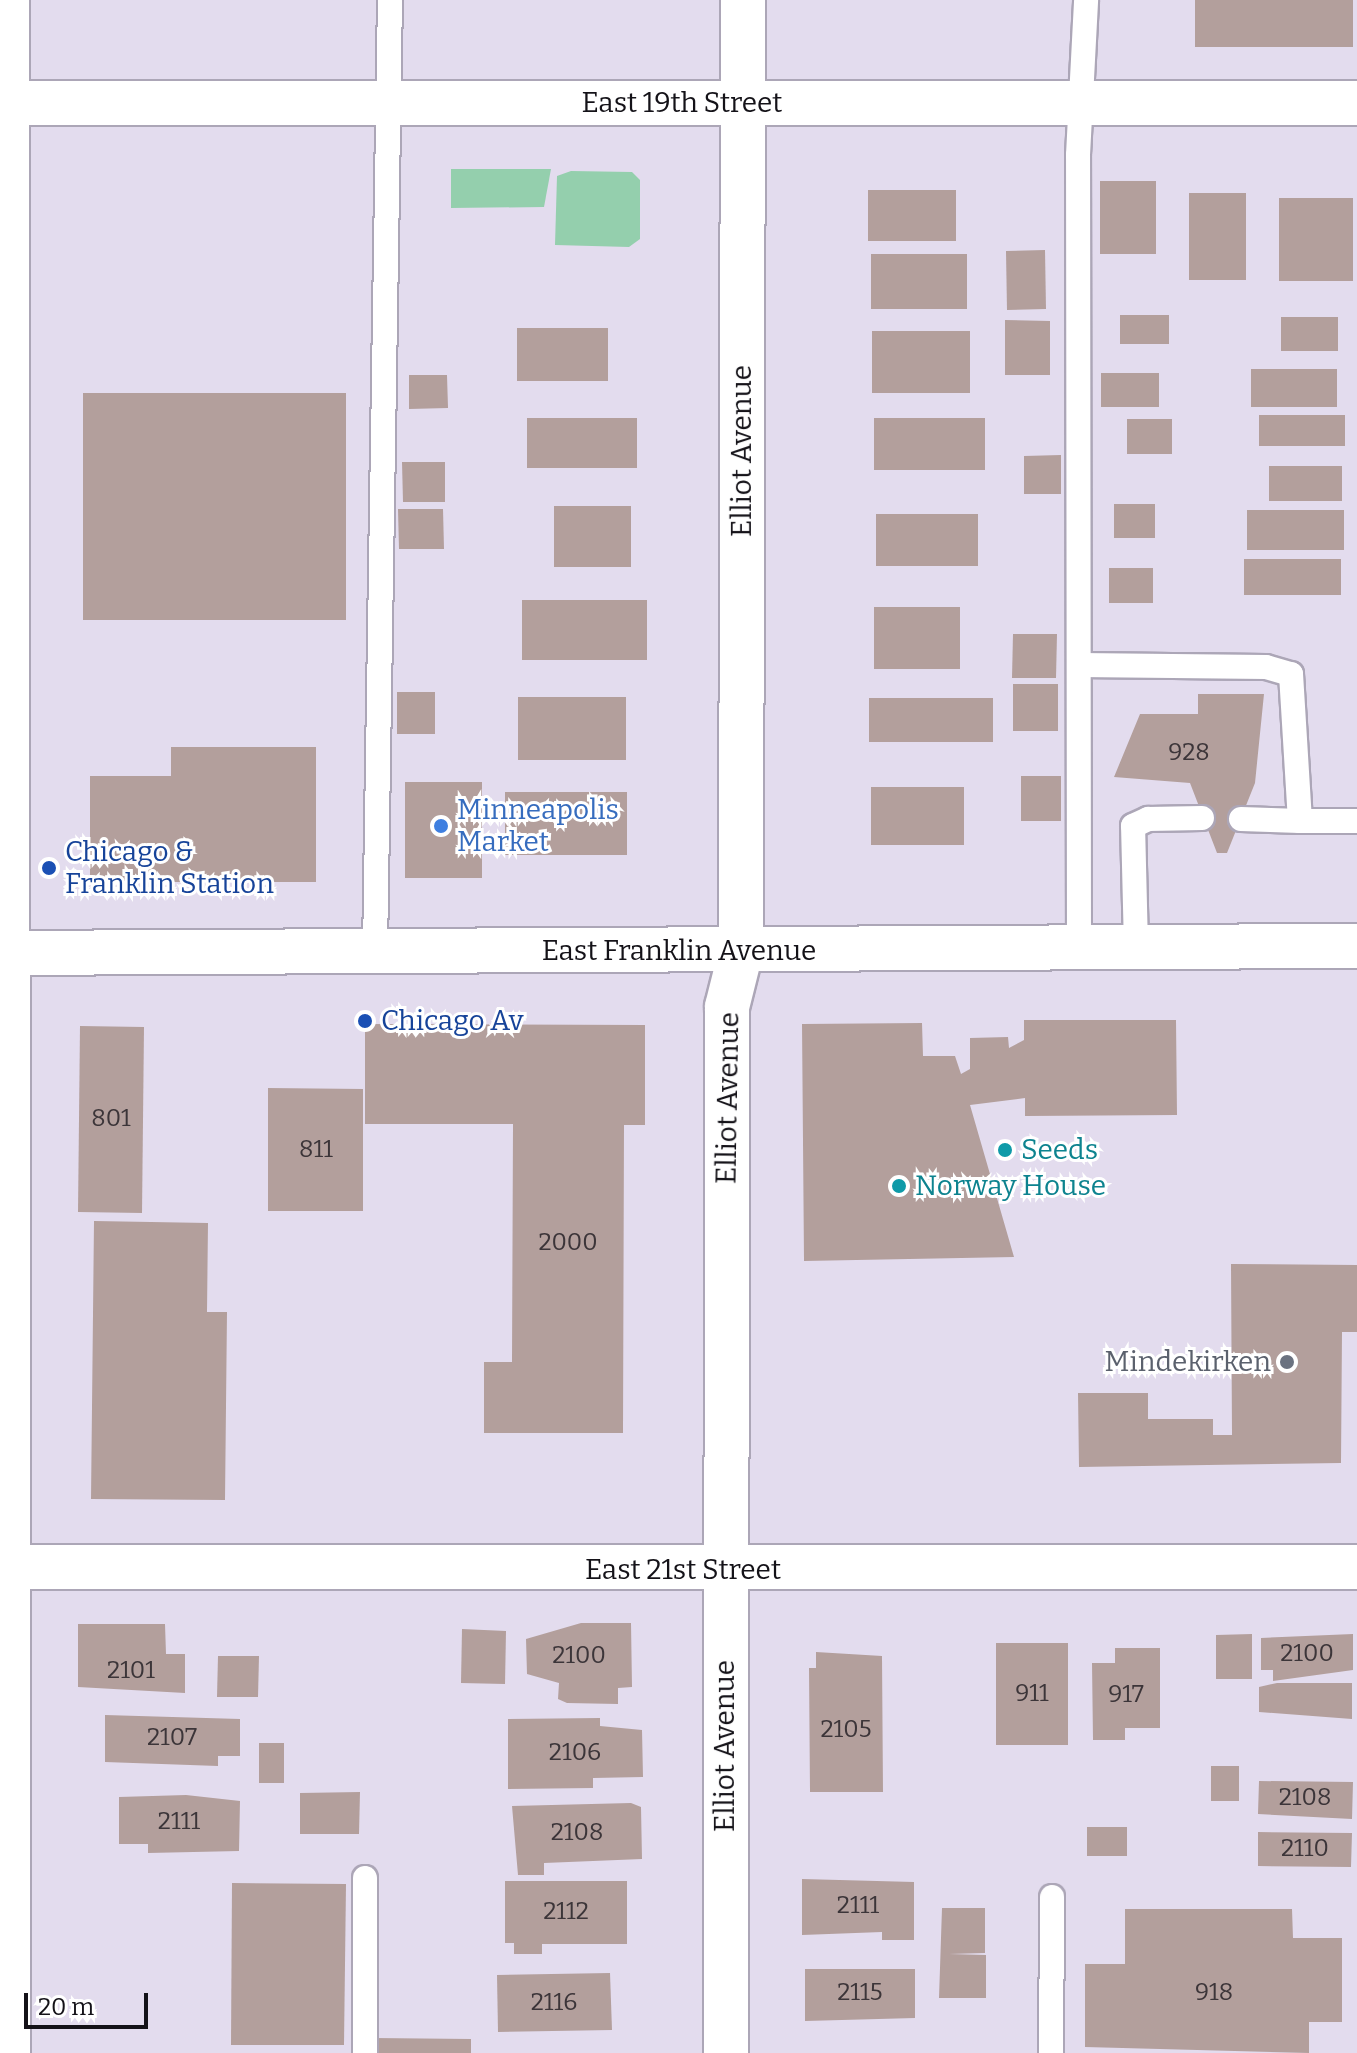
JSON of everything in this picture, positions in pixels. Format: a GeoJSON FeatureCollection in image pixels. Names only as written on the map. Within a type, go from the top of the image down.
{"type":"FeatureCollection","features":[{"type":"Feature","properties":{"kind":"street"},"geometry":{"type":"LineString","coordinates":[[7,0],[3,244],[8,2053]]}},
{"type":"Feature","properties":{"kind":"street","name":"Elliot Avenue"},"geometry":{"type":"LineString","coordinates":[[726,2053],[727,1007],[741,951],[743,0]]}},
{"type":"Feature","properties":{"kind":"street","name":"East 19th Street"},"geometry":{"type":"LineString","coordinates":[[7,103],[1357,103]]}},
{"type":"Feature","properties":{"kind":"street","name":"East Franklin Avenue"},"geometry":{"type":"LineString","coordinates":[[6,953],[1357,946]]}},
{"type":"Feature","properties":{"kind":"street","name":"East 21st Street"},"geometry":{"type":"LineString","coordinates":[[8,1567],[725,1570],[1357,1567]]}},
{"type":"Feature","properties":{"kind":"lane"},"geometry":{"type":"LineString","coordinates":[[375,951],[391,103],[390,0]]}},
{"type":"Feature","properties":{"kind":"lane"},"geometry":{"type":"LineString","coordinates":[[1079,948],[1078,155],[1086,103],[1086,0]]}},
{"type":"Feature","properties":{"kind":"lane"},"geometry":{"type":"LineString","coordinates":[[1079,665],[1266,667],[1291,674],[1300,821]]}},
{"type":"Feature","properties":{"kind":"lane"},"geometry":{"type":"LineString","coordinates":[[1136,947],[1133,826],[1148,819],[1202,818]]}},
{"type":"Feature","properties":{"kind":"lane"},"geometry":{"type":"LineString","coordinates":[[1241,819],[1357,821]]}},
{"type":"Feature","properties":{"kind":"lane"},"geometry":{"type":"LineString","coordinates":[[365,1878],[365,2053]]}},
{"type":"Feature","properties":{"kind":"lane"},"geometry":{"type":"LineString","coordinates":[[1051,2053],[1052,1897]]}},
{"type":"Feature","properties":{"kind":"green space"},"geometry":{"type":"Polygon","coordinates":[[[451,169],[551,169],[544,207],[451,208],[451,169]]]}},
{"type":"Feature","properties":{"kind":"green space"},"geometry":{"type":"Polygon","coordinates":[[[571,171],[632,172],[640,180],[640,239],[629,247],[555,245],[557,176],[571,171]]]}},
{"type":"Feature","properties":{"kind":"building"},"geometry":{"type":"Polygon","coordinates":[[[1195,0],[1353,0],[1353,47],[1195,47],[1195,0]]]}},
{"type":"Feature","properties":{"kind":"building"},"geometry":{"type":"Polygon","coordinates":[[[1100,181],[1156,181],[1156,254],[1100,254],[1100,181]]]}},
{"type":"Feature","properties":{"kind":"building"},"geometry":{"type":"Polygon","coordinates":[[[868,190],[956,190],[956,241],[868,241],[868,190]]]}},
{"type":"Feature","properties":{"kind":"building"},"geometry":{"type":"Polygon","coordinates":[[[1189,193],[1246,193],[1246,280],[1189,280],[1189,193]]]}},
{"type":"Feature","properties":{"kind":"building"},"geometry":{"type":"Polygon","coordinates":[[[1279,198],[1353,198],[1353,281],[1279,281],[1279,198]]]}},
{"type":"Feature","properties":{"kind":"building"},"geometry":{"type":"Polygon","coordinates":[[[1045,250],[1046,309],[1007,310],[1006,251],[1045,250]]]}},
{"type":"Feature","properties":{"kind":"building"},"geometry":{"type":"Polygon","coordinates":[[[871,254],[967,254],[967,309],[871,309],[871,254]]]}},
{"type":"Feature","properties":{"kind":"building"},"geometry":{"type":"Polygon","coordinates":[[[1120,315],[1169,315],[1169,344],[1120,344],[1120,315]]]}},
{"type":"Feature","properties":{"kind":"building"},"geometry":{"type":"Polygon","coordinates":[[[1281,317],[1338,317],[1338,351],[1281,351],[1281,317]]]}},
{"type":"Feature","properties":{"kind":"building"},"geometry":{"type":"Polygon","coordinates":[[[1005,320],[1050,321],[1050,375],[1005,375],[1005,320]]]}},
{"type":"Feature","properties":{"kind":"building"},"geometry":{"type":"Polygon","coordinates":[[[517,328],[608,328],[608,381],[517,381],[517,328]]]}},
{"type":"Feature","properties":{"kind":"building"},"geometry":{"type":"Polygon","coordinates":[[[872,331],[970,331],[970,393],[872,393],[872,331]]]}},
{"type":"Feature","properties":{"kind":"building"},"geometry":{"type":"Polygon","coordinates":[[[1251,369],[1337,369],[1337,407],[1251,407],[1251,369]]]}},
{"type":"Feature","properties":{"kind":"building"},"geometry":{"type":"Polygon","coordinates":[[[1101,373],[1159,373],[1159,407],[1101,407],[1101,373]]]}},
{"type":"Feature","properties":{"kind":"building"},"geometry":{"type":"Polygon","coordinates":[[[409,375],[447,375],[448,408],[409,409],[409,375]]]}},
{"type":"Feature","properties":{"kind":"building"},"geometry":{"type":"Polygon","coordinates":[[[83,393],[346,393],[346,620],[83,620],[83,393]]]}},
{"type":"Feature","properties":{"kind":"building"},"geometry":{"type":"Polygon","coordinates":[[[1259,415],[1345,415],[1345,446],[1259,446],[1259,415]]]}},
{"type":"Feature","properties":{"kind":"building"},"geometry":{"type":"Polygon","coordinates":[[[527,418],[637,418],[637,468],[527,468],[527,418]]]}},
{"type":"Feature","properties":{"kind":"building"},"geometry":{"type":"Polygon","coordinates":[[[874,418],[985,418],[985,470],[874,470],[874,418]]]}},
{"type":"Feature","properties":{"kind":"building"},"geometry":{"type":"Polygon","coordinates":[[[1127,419],[1172,419],[1172,454],[1127,454],[1127,419]]]}},
{"type":"Feature","properties":{"kind":"building"},"geometry":{"type":"Polygon","coordinates":[[[1061,455],[1061,494],[1024,494],[1024,456],[1061,455]]]}},
{"type":"Feature","properties":{"kind":"building"},"geometry":{"type":"Polygon","coordinates":[[[402,462],[445,462],[445,502],[403,502],[402,462]]]}},
{"type":"Feature","properties":{"kind":"building"},"geometry":{"type":"Polygon","coordinates":[[[1269,466],[1342,466],[1342,501],[1269,501],[1269,466]]]}},
{"type":"Feature","properties":{"kind":"building"},"geometry":{"type":"Polygon","coordinates":[[[1114,504],[1155,504],[1155,538],[1114,538],[1114,504]]]}},
{"type":"Feature","properties":{"kind":"building"},"geometry":{"type":"Polygon","coordinates":[[[554,506],[631,506],[631,567],[554,567],[554,506]]]}},
{"type":"Feature","properties":{"kind":"building"},"geometry":{"type":"Polygon","coordinates":[[[398,509],[443,509],[444,549],[399,549],[398,509]]]}},
{"type":"Feature","properties":{"kind":"building"},"geometry":{"type":"Polygon","coordinates":[[[1247,510],[1344,510],[1344,550],[1247,550],[1247,510]]]}},
{"type":"Feature","properties":{"kind":"building"},"geometry":{"type":"Polygon","coordinates":[[[876,514],[978,514],[978,566],[876,566],[876,514]]]}},
{"type":"Feature","properties":{"kind":"building"},"geometry":{"type":"Polygon","coordinates":[[[1244,559],[1341,559],[1341,595],[1244,595],[1244,559]]]}},
{"type":"Feature","properties":{"kind":"building"},"geometry":{"type":"Polygon","coordinates":[[[1109,568],[1153,568],[1153,603],[1109,603],[1109,568]]]}},
{"type":"Feature","properties":{"kind":"building"},"geometry":{"type":"Polygon","coordinates":[[[522,600],[647,600],[647,660],[522,660],[522,600]]]}},
{"type":"Feature","properties":{"kind":"building"},"geometry":{"type":"Polygon","coordinates":[[[874,607],[960,607],[960,669],[874,669],[874,607]]]}},
{"type":"Feature","properties":{"kind":"building"},"geometry":{"type":"Polygon","coordinates":[[[1013,634],[1057,634],[1056,678],[1012,678],[1013,634]]]}},
{"type":"Feature","properties":{"kind":"building"},"geometry":{"type":"Polygon","coordinates":[[[1013,684],[1058,684],[1058,731],[1013,731],[1013,684]]]}},
{"type":"Feature","properties":{"kind":"building"},"geometry":{"type":"Polygon","coordinates":[[[397,692],[435,692],[435,734],[397,734],[397,692]]]}},
{"type":"Feature","properties":{"kind":"building"},"geometry":{"type":"Polygon","coordinates":[[[1198,694],[1264,694],[1255,783],[1227,853],[1217,853],[1190,783],[1114,777],[1140,714],[1198,714],[1198,694]]]}},
{"type":"Feature","properties":{"kind":"building"},"geometry":{"type":"Polygon","coordinates":[[[518,697],[626,697],[626,760],[518,760],[518,697]]]}},
{"type":"Feature","properties":{"kind":"building"},"geometry":{"type":"Polygon","coordinates":[[[869,698],[993,698],[993,742],[869,742],[869,698]]]}},
{"type":"Feature","properties":{"kind":"building"},"geometry":{"type":"Polygon","coordinates":[[[171,747],[316,747],[316,882],[90,882],[90,776],[171,776],[171,747]]]}},
{"type":"Feature","properties":{"kind":"building"},"geometry":{"type":"Polygon","coordinates":[[[1021,776],[1061,776],[1061,821],[1021,821],[1021,776]]]}},
{"type":"Feature","properties":{"kind":"building"},"geometry":{"type":"Polygon","coordinates":[[[405,782],[482,782],[482,878],[405,878],[405,782]]]}},
{"type":"Feature","properties":{"kind":"building"},"geometry":{"type":"Polygon","coordinates":[[[871,787],[964,787],[964,845],[871,845],[871,787]]]}},
{"type":"Feature","properties":{"kind":"building"},"geometry":{"type":"Polygon","coordinates":[[[505,792],[627,792],[627,855],[505,855],[505,792]]]}},
{"type":"Feature","properties":{"kind":"building","name":"Norway House"},"geometry":{"type":"Polygon","coordinates":[[[1024,1020],[1176,1020],[1177,1115],[1025,1116],[1025,1098],[970,1105],[1014,1257],[804,1261],[802,1024],[922,1023],[923,1056],[955,1056],[961,1074],[970,1069],[970,1038],[1008,1037],[1009,1048],[1024,1040],[1024,1020]]]}},
{"type":"Feature","properties":{"kind":"building"},"geometry":{"type":"Polygon","coordinates":[[[365,1024],[645,1025],[645,1125],[624,1125],[623,1433],[484,1433],[484,1362],[512,1362],[513,1124],[365,1124],[365,1024]]]}},
{"type":"Feature","properties":{"kind":"building"},"geometry":{"type":"Polygon","coordinates":[[[80,1026],[144,1027],[142,1213],[78,1212],[80,1026]]]}},
{"type":"Feature","properties":{"kind":"building"},"geometry":{"type":"Polygon","coordinates":[[[268,1088],[363,1089],[363,1211],[268,1211],[268,1088]]]}},
{"type":"Feature","properties":{"kind":"building"},"geometry":{"type":"Polygon","coordinates":[[[94,1221],[208,1223],[207,1312],[227,1312],[225,1500],[91,1499],[94,1221]]]}},
{"type":"Feature","properties":{"kind":"building","name":"Mindekirken"},"geometry":{"type":"Polygon","coordinates":[[[1231,1264],[1357,1265],[1357,1332],[1342,1332],[1341,1463],[1079,1467],[1078,1393],[1148,1393],[1148,1419],[1213,1419],[1213,1435],[1232,1435],[1231,1264]]]}},
{"type":"Feature","properties":{"kind":"building"},"geometry":{"type":"Polygon","coordinates":[[[581,1623],[631,1623],[632,1687],[618,1688],[618,1704],[567,1703],[558,1699],[559,1683],[527,1674],[526,1639],[581,1623]]]}},
{"type":"Feature","properties":{"kind":"building"},"geometry":{"type":"Polygon","coordinates":[[[78,1624],[165,1624],[166,1654],[185,1654],[185,1693],[78,1687],[78,1624]]]}},
{"type":"Feature","properties":{"kind":"building"},"geometry":{"type":"Polygon","coordinates":[[[462,1629],[506,1631],[505,1684],[461,1683],[462,1629]]]}},
{"type":"Feature","properties":{"kind":"building"},"geometry":{"type":"Polygon","coordinates":[[[1252,1634],[1252,1679],[1216,1679],[1216,1635],[1252,1634]]]}},
{"type":"Feature","properties":{"kind":"building"},"geometry":{"type":"Polygon","coordinates":[[[1353,1634],[1353,1670],[1273,1681],[1273,1670],[1261,1670],[1261,1638],[1353,1634]]]}},
{"type":"Feature","properties":{"kind":"building"},"geometry":{"type":"Polygon","coordinates":[[[996,1643],[1068,1643],[1068,1745],[996,1745],[996,1643]]]}},
{"type":"Feature","properties":{"kind":"building"},"geometry":{"type":"Polygon","coordinates":[[[1115,1648],[1160,1648],[1160,1728],[1125,1728],[1125,1740],[1093,1740],[1092,1663],[1115,1663],[1115,1648]]]}},
{"type":"Feature","properties":{"kind":"building"},"geometry":{"type":"Polygon","coordinates":[[[816,1652],[882,1656],[883,1792],[810,1792],[809,1668],[816,1668],[816,1652]]]}},
{"type":"Feature","properties":{"kind":"building"},"geometry":{"type":"Polygon","coordinates":[[[218,1656],[259,1656],[258,1697],[217,1697],[218,1656]]]}},
{"type":"Feature","properties":{"kind":"building"},"geometry":{"type":"Polygon","coordinates":[[[1277,1683],[1352,1683],[1352,1719],[1259,1712],[1259,1687],[1277,1683]]]}},
{"type":"Feature","properties":{"kind":"building"},"geometry":{"type":"Polygon","coordinates":[[[105,1715],[240,1719],[240,1756],[218,1756],[218,1766],[105,1762],[105,1715]]]}},
{"type":"Feature","properties":{"kind":"building"},"geometry":{"type":"Polygon","coordinates":[[[600,1718],[600,1726],[642,1730],[643,1777],[593,1778],[593,1788],[508,1789],[508,1719],[600,1718]]]}},
{"type":"Feature","properties":{"kind":"building"},"geometry":{"type":"Polygon","coordinates":[[[259,1743],[284,1743],[284,1783],[259,1783],[259,1743]]]}},
{"type":"Feature","properties":{"kind":"building"},"geometry":{"type":"Polygon","coordinates":[[[1211,1766],[1239,1766],[1239,1801],[1211,1801],[1211,1766]]]}},
{"type":"Feature","properties":{"kind":"building"},"geometry":{"type":"Polygon","coordinates":[[[1259,1781],[1353,1782],[1352,1819],[1258,1814],[1259,1781]]]}},
{"type":"Feature","properties":{"kind":"building"},"geometry":{"type":"Polygon","coordinates":[[[360,1792],[359,1834],[300,1834],[300,1793],[360,1792]]]}},
{"type":"Feature","properties":{"kind":"building"},"geometry":{"type":"Polygon","coordinates":[[[186,1795],[240,1801],[239,1851],[148,1853],[148,1844],[119,1844],[119,1797],[186,1795]]]}},
{"type":"Feature","properties":{"kind":"building"},"geometry":{"type":"Polygon","coordinates":[[[631,1803],[641,1807],[642,1859],[544,1863],[544,1875],[518,1875],[512,1806],[631,1803]]]}},
{"type":"Feature","properties":{"kind":"building"},"geometry":{"type":"Polygon","coordinates":[[[1087,1827],[1127,1827],[1127,1856],[1087,1856],[1087,1827]]]}},
{"type":"Feature","properties":{"kind":"building"},"geometry":{"type":"Polygon","coordinates":[[[1258,1832],[1352,1833],[1351,1867],[1258,1866],[1258,1832]]]}},
{"type":"Feature","properties":{"kind":"building"},"geometry":{"type":"Polygon","coordinates":[[[802,1879],[914,1882],[914,1940],[882,1940],[882,1932],[802,1935],[802,1879]]]}},
{"type":"Feature","properties":{"kind":"building"},"geometry":{"type":"Polygon","coordinates":[[[505,1881],[627,1881],[627,1944],[542,1944],[542,1954],[514,1954],[514,1943],[505,1943],[505,1881]]]}},
{"type":"Feature","properties":{"kind":"building"},"geometry":{"type":"Polygon","coordinates":[[[232,1883],[346,1884],[344,2045],[231,2045],[232,1883]]]}},
{"type":"Feature","properties":{"kind":"building"},"geometry":{"type":"Polygon","coordinates":[[[942,1908],[985,1908],[985,1953],[949,1954],[986,1955],[986,1998],[939,1998],[942,1908]]]}},
{"type":"Feature","properties":{"kind":"building"},"geometry":{"type":"Polygon","coordinates":[[[1125,1909],[1292,1909],[1293,1938],[1342,1938],[1342,2022],[1309,2022],[1309,2053],[1085,2047],[1085,1964],[1125,1964],[1125,1909]]]}},
{"type":"Feature","properties":{"kind":"building"},"geometry":{"type":"Polygon","coordinates":[[[805,1969],[915,1969],[915,2018],[805,2021],[805,1969]]]}},
{"type":"Feature","properties":{"kind":"building"},"geometry":{"type":"Polygon","coordinates":[[[610,1973],[612,2030],[498,2032],[497,1975],[610,1973]]]}},
{"type":"Feature","properties":{"kind":"building"},"geometry":{"type":"Polygon","coordinates":[[[373,2038],[471,2039],[471,2053],[373,2053],[373,2038]]]}},
{"type":"Feature","properties":{"kind":"place","name":"Minneapolis Market"},"geometry":{"type":"Point","coordinates":[441,826]}},
{"type":"Feature","properties":{"kind":"place","name":"Chicago & Franklin Station"},"geometry":{"type":"Point","coordinates":[49,868]}},
{"type":"Feature","properties":{"kind":"place","name":"Chicago Av"},"geometry":{"type":"Point","coordinates":[365,1021]}},
{"type":"Feature","properties":{"kind":"place","name":"Seeds"},"geometry":{"type":"Point","coordinates":[1005,1150]}},
{"type":"Feature","properties":{"kind":"place","name":"Norway House"},"geometry":{"type":"Point","coordinates":[899,1186]}},
{"type":"Feature","properties":{"kind":"place","name":"Mindekirken"},"geometry":{"type":"Point","coordinates":[1287,1362]}}]}
